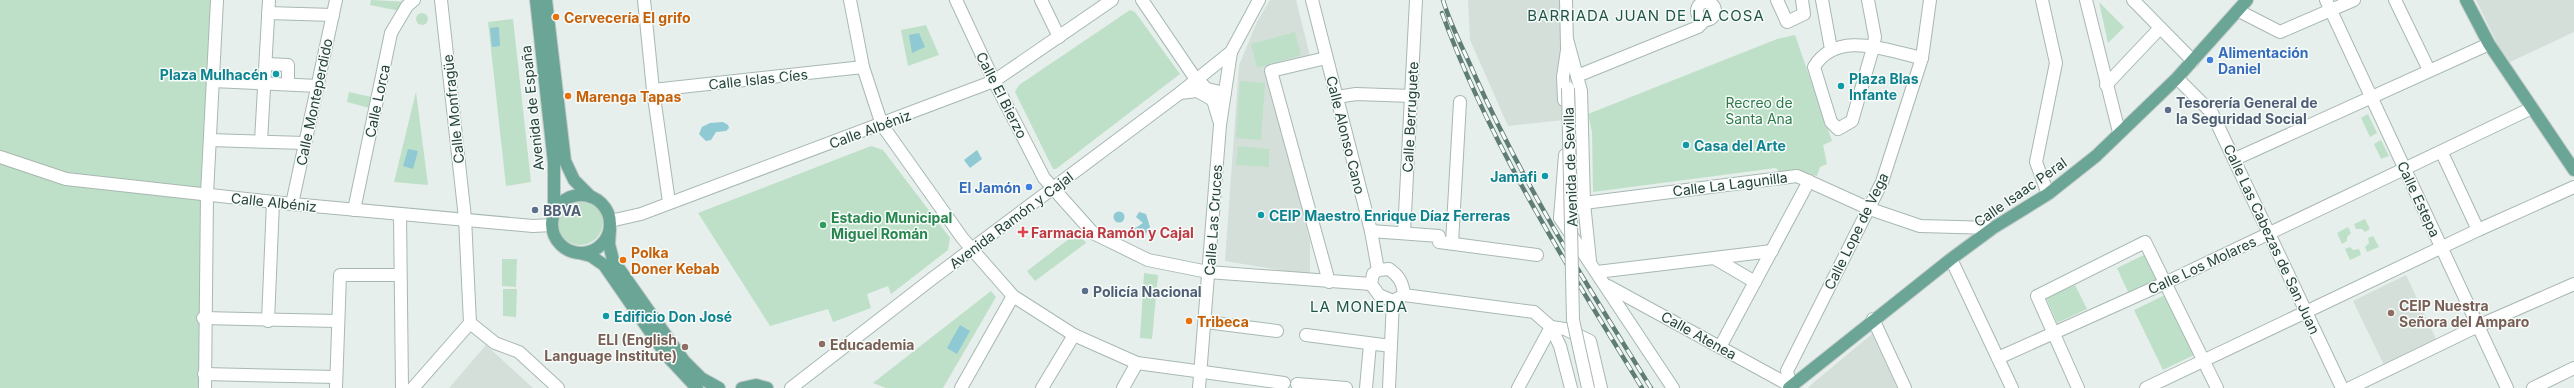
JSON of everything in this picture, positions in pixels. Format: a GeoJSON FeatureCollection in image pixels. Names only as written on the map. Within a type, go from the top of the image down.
{"type":"FeatureCollection","features":[{"type":"Feature","properties":{"kind":"main road","name":"Avenida de España"},"geometry":{"type":"LineString","coordinates":[[536,0],[554,163],[553,219]]}},
{"type":"Feature","properties":{"kind":"main road","name":"Avenida de España"},"geometry":{"type":"LineString","coordinates":[[546,0],[566,161],[574,180],[591,196]]}},
{"type":"Feature","properties":{"kind":"main road","name":"Calle Isaac Peral"},"geometry":{"type":"LineString","coordinates":[[1790,387],[1951,259],[1993,228],[2048,194],[2096,156],[2119,132],[2177,78],[2239,11],[2247,0]]}},
{"type":"Feature","properties":{"kind":"main road"},"geometry":{"type":"LineString","coordinates":[[2466,0],[2490,44],[2574,170]]}},
{"type":"Feature","properties":{"kind":"main road"},"geometry":{"type":"LineString","coordinates":[[697,388],[667,356],[604,265],[591,256],[570,251],[557,241],[553,219],[558,206],[569,198],[582,195],[591,196],[604,206],[610,225],[610,244],[613,260],[684,361],[700,378],[719,388]]}},
{"type":"Feature","properties":{"kind":"main road"},"geometry":{"type":"LineString","coordinates":[[579,253],[587,252],[602,244],[610,225]]}},
{"type":"Feature","properties":{"kind":"main road"},"geometry":{"type":"LineString","coordinates":[[742,388],[756,385],[767,388]]}},
{"type":"Feature","properties":{"kind":"street"},"geometry":{"type":"LineString","coordinates":[[204,388],[207,194],[217,0]]}},
{"type":"Feature","properties":{"kind":"street"},"geometry":{"type":"LineString","coordinates":[[261,141],[263,84],[266,64],[269,0]]}},
{"type":"Feature","properties":{"kind":"street","name":"Calle Monteperdido"},"geometry":{"type":"LineString","coordinates":[[292,204],[336,0]]}},
{"type":"Feature","properties":{"kind":"street","name":"Calle Lorca"},"geometry":{"type":"LineString","coordinates":[[354,210],[391,33],[407,6],[414,0]]}},
{"type":"Feature","properties":{"kind":"street","name":"Calle Monfragüe"},"geometry":{"type":"LineString","coordinates":[[441,0],[465,218],[470,323]]}},
{"type":"Feature","properties":{"kind":"street"},"geometry":{"type":"LineString","coordinates":[[644,0],[653,90],[669,202]]}},
{"type":"Feature","properties":{"kind":"street"},"geometry":{"type":"LineString","coordinates":[[850,0],[863,67],[882,125],[972,250],[1013,296],[1074,335],[1137,363],[1200,370],[1284,383]]}},
{"type":"Feature","properties":{"kind":"street","name":"Calle El Bierzo"},"geometry":{"type":"LineString","coordinates":[[956,0],[994,81],[1052,189],[1093,233],[1148,260],[1208,272],[1371,284]]}},
{"type":"Feature","properties":{"kind":"street"},"geometry":{"type":"LineString","coordinates":[[1040,0],[1059,37]]}},
{"type":"Feature","properties":{"kind":"street","name":"Calle Albéniz"},"geometry":{"type":"LineString","coordinates":[[610,225],[669,202],[882,125],[994,81],[1112,0]]}},
{"type":"Feature","properties":{"kind":"street"},"geometry":{"type":"LineString","coordinates":[[1142,0],[1195,78],[1207,89],[1225,93]]}},
{"type":"Feature","properties":{"kind":"street"},"geometry":{"type":"LineString","coordinates":[[1230,52],[1258,0]]}},
{"type":"Feature","properties":{"kind":"street","name":"Calle Alonso Cano"},"geometry":{"type":"LineString","coordinates":[[1312,0],[1371,231],[1378,270]]}},
{"type":"Feature","properties":{"kind":"street","name":"Calle Berruguete"},"geometry":{"type":"LineString","coordinates":[[1404,233],[1416,0]]}},
{"type":"Feature","properties":{"kind":"street","name":"Avenida de Sevilla"},"geometry":{"type":"LineString","coordinates":[[1566,0],[1573,320],[1588,388]]}},
{"type":"Feature","properties":{"kind":"street"},"geometry":{"type":"LineString","coordinates":[[1778,0],[1787,22],[1804,14],[1802,0]]}},
{"type":"Feature","properties":{"kind":"street"},"geometry":{"type":"LineString","coordinates":[[1822,0],[1831,49]]}},
{"type":"Feature","properties":{"kind":"street"},"geometry":{"type":"LineString","coordinates":[[1868,0],[1875,37],[1873,48],[1852,121],[1838,129],[1831,122],[1814,67],[1831,49],[1859,44],[1873,48],[1922,58]]}},
{"type":"Feature","properties":{"kind":"street","name":"Calle Lope de Vega"},"geometry":{"type":"LineString","coordinates":[[1790,387],[1787,371],[1870,209],[1882,182],[1922,58],[1930,0]]}},
{"type":"Feature","properties":{"kind":"street"},"geometry":{"type":"LineString","coordinates":[[2042,0],[2056,63],[2036,162],[2048,194]]}},
{"type":"Feature","properties":{"kind":"street"},"geometry":{"type":"LineString","coordinates":[[2086,0],[2106,85],[2119,132]]}},
{"type":"Feature","properties":{"kind":"street"},"geometry":{"type":"LineString","coordinates":[[2133,0],[2193,61]]}},
{"type":"Feature","properties":{"kind":"street"},"geometry":{"type":"LineString","coordinates":[[2239,11],[2280,32],[2329,5],[2354,0]]}},
{"type":"Feature","properties":{"kind":"street"},"geometry":{"type":"LineString","coordinates":[[2396,0],[2429,70]]}},
{"type":"Feature","properties":{"kind":"street","name":"Calle Estepa"},"geometry":{"type":"LineString","coordinates":[[2329,5],[2507,388]]}},
{"type":"Feature","properties":{"kind":"street"},"geometry":{"type":"LineString","coordinates":[[268,13],[333,15]]}},
{"type":"Feature","properties":{"kind":"street"},"geometry":{"type":"LineString","coordinates":[[1577,76],[1698,27],[1705,20]]}},
{"type":"Feature","properties":{"kind":"street"},"geometry":{"type":"LineString","coordinates":[[2106,85],[2160,28]]}},
{"type":"Feature","properties":{"kind":"street"},"geometry":{"type":"LineString","coordinates":[[1567,44],[1581,91],[1584,203],[1594,267]]}},
{"type":"Feature","properties":{"kind":"street"},"geometry":{"type":"LineString","coordinates":[[1567,44],[1563,77],[1565,162],[1560,218],[1622,308],[1673,388]]}},
{"type":"Feature","properties":{"kind":"street"},"geometry":{"type":"LineString","coordinates":[[2235,159],[2429,70],[2490,44]]}},
{"type":"Feature","properties":{"kind":"street","name":"Avenida Ramón y Cajal"},"geometry":{"type":"LineString","coordinates":[[791,388],[1180,93],[1195,78],[1230,52]]}},
{"type":"Feature","properties":{"kind":"street","name":"Calle Las Cruces"},"geometry":{"type":"LineString","coordinates":[[1199,388],[1206,322],[1208,272],[1220,125],[1230,52]]}},
{"type":"Feature","properties":{"kind":"street"},"geometry":{"type":"LineString","coordinates":[[1326,58],[1271,71],[1329,282]]}},
{"type":"Feature","properties":{"kind":"street"},"geometry":{"type":"LineString","coordinates":[[266,64],[288,64],[288,84]]}},
{"type":"Feature","properties":{"kind":"street","name":"Calle Islas Cíes"},"geometry":{"type":"LineString","coordinates":[[653,90],[863,67]]}},
{"type":"Feature","properties":{"kind":"street","name":"Calle Las Cabezas de San Juan"},"geometry":{"type":"LineString","coordinates":[[2177,78],[2212,113],[2342,388]]}},
{"type":"Feature","properties":{"kind":"street"},"geometry":{"type":"LineString","coordinates":[[213,81],[318,86]]}},
{"type":"Feature","properties":{"kind":"street"},"geometry":{"type":"LineString","coordinates":[[1180,93],[1197,91],[1213,100],[1220,125]]}},
{"type":"Feature","properties":{"kind":"street"},"geometry":{"type":"LineString","coordinates":[[1336,97],[1356,94],[1412,96]]}},
{"type":"Feature","properties":{"kind":"street"},"geometry":{"type":"LineString","coordinates":[[1452,243],[1460,102]]}},
{"type":"Feature","properties":{"kind":"street","name":"Calle Los Molares"},"geometry":{"type":"LineString","coordinates":[[1998,358],[2165,283],[2405,169],[2442,153],[2532,108]]}},
{"type":"Feature","properties":{"kind":"street"},"geometry":{"type":"LineString","coordinates":[[210,140],[305,143]]}},
{"type":"Feature","properties":{"kind":"street"},"geometry":{"type":"LineString","coordinates":[[2442,153],[2478,230]]}},
{"type":"Feature","properties":{"kind":"street","name":"Calle Albéniz"},"geometry":{"type":"LineString","coordinates":[[0,157],[66,178],[273,202],[400,214],[465,218],[533,226],[553,219]]}},
{"type":"Feature","properties":{"kind":"street","name":"Calle La Lagunilla"},"geometry":{"type":"LineString","coordinates":[[1584,203],[1797,176],[1870,209],[1920,226],[1993,228]]}},
{"type":"Feature","properties":{"kind":"street"},"geometry":{"type":"LineString","coordinates":[[1720,346],[1810,181]]}},
{"type":"Feature","properties":{"kind":"street"},"geometry":{"type":"LineString","coordinates":[[2146,388],[2204,362],[2478,230],[2574,187]]}},
{"type":"Feature","properties":{"kind":"street"},"geometry":{"type":"LineString","coordinates":[[268,321],[273,202]]}},
{"type":"Feature","properties":{"kind":"street"},"geometry":{"type":"LineString","coordinates":[[1560,218],[1584,203]]}},
{"type":"Feature","properties":{"kind":"street"},"geometry":{"type":"LineString","coordinates":[[400,214],[402,388]]}},
{"type":"Feature","properties":{"kind":"street"},"geometry":{"type":"LineString","coordinates":[[1371,231],[1439,236],[1439,242],[1537,255]]}},
{"type":"Feature","properties":{"kind":"street"},"geometry":{"type":"LineString","coordinates":[[2078,388],[2037,296],[2146,242],[2217,388]]}},
{"type":"Feature","properties":{"kind":"street"},"geometry":{"type":"LineString","coordinates":[[1594,267],[1714,258],[1772,251]]}},
{"type":"Feature","properties":{"kind":"street"},"geometry":{"type":"LineString","coordinates":[[1714,258],[1755,282]]}},
{"type":"Feature","properties":{"kind":"street"},"geometry":{"type":"LineString","coordinates":[[1951,259],[2012,388]]}},
{"type":"Feature","properties":{"kind":"street"},"geometry":{"type":"LineString","coordinates":[[1389,388],[1391,346],[1399,298],[1403,284],[1396,274],[1389,270],[1378,270],[1373,274],[1371,284],[1379,295],[1399,298],[1534,312],[1551,327],[1560,346],[1571,388]]}},
{"type":"Feature","properties":{"kind":"street"},"geometry":{"type":"LineString","coordinates":[[204,374],[270,382],[336,382],[340,275],[400,275]]}},
{"type":"Feature","properties":{"kind":"street"},"geometry":{"type":"LineString","coordinates":[[2350,388],[2478,326],[2574,284]]}},
{"type":"Feature","properties":{"kind":"street","name":"Calle Atenea"},"geometry":{"type":"LineString","coordinates":[[1607,286],[1720,346],[1790,387]]}},
{"type":"Feature","properties":{"kind":"street"},"geometry":{"type":"LineString","coordinates":[[961,388],[1013,296]]}},
{"type":"Feature","properties":{"kind":"street"},"geometry":{"type":"LineString","coordinates":[[1622,308],[1634,299]]}},
{"type":"Feature","properties":{"kind":"street"},"geometry":{"type":"LineString","coordinates":[[204,318],[268,321],[338,321]]}},
{"type":"Feature","properties":{"kind":"street"},"geometry":{"type":"LineString","coordinates":[[1874,319],[1905,388]]}},
{"type":"Feature","properties":{"kind":"street"},"geometry":{"type":"LineString","coordinates":[[1206,322],[1277,331]]}},
{"type":"Feature","properties":{"kind":"street"},"geometry":{"type":"LineString","coordinates":[[413,388],[470,323],[495,343],[520,352],[558,388]]}},
{"type":"Feature","properties":{"kind":"street"},"geometry":{"type":"LineString","coordinates":[[1518,388],[1551,327]]}},
{"type":"Feature","properties":{"kind":"street"},"geometry":{"type":"LineString","coordinates":[[1551,327],[1565,329],[1590,341],[1601,388]]}},
{"type":"Feature","properties":{"kind":"street"},"geometry":{"type":"LineString","coordinates":[[1042,388],[1074,335]]}},
{"type":"Feature","properties":{"kind":"street"},"geometry":{"type":"LineString","coordinates":[[1306,335],[1391,346]]}},
{"type":"Feature","properties":{"kind":"street"},"geometry":{"type":"LineString","coordinates":[[1366,388],[1370,344]]}},
{"type":"Feature","properties":{"kind":"street"},"geometry":{"type":"LineString","coordinates":[[1123,388],[1137,363]]}},
{"type":"Feature","properties":{"kind":"street"},"geometry":{"type":"LineString","coordinates":[[2533,388],[2574,368]]}},
{"type":"Feature","properties":{"kind":"street"},"geometry":{"type":"LineString","coordinates":[[1297,384],[1346,388]]}},
{"type":"Feature","properties":{"kind":"street"},"geometry":{"type":"LineString","coordinates":[[1770,388],[1774,385],[1790,387]]}},
{"type":"Feature","properties":{"kind":"shaded area"},"geometry":{"type":"Polygon","coordinates":[[[1270,0],[1296,0],[1310,56],[1266,69],[1310,242],[1310,275],[1225,261],[1239,65],[1257,22],[1270,0]]]}},
{"type":"Feature","properties":{"kind":"shaded area"},"geometry":{"type":"Polygon","coordinates":[[[1468,0],[1560,0],[1564,120],[1508,126],[1470,40],[1468,0]]]}},
{"type":"Feature","properties":{"kind":"shaded area"},"geometry":{"type":"Polygon","coordinates":[[[2476,0],[2574,0],[2574,32],[2510,62],[2499,47],[2476,0]]]}},
{"type":"Feature","properties":{"kind":"shaded area","name":"CEIP Nuestra Señora del Amparo"},"geometry":{"type":"Polygon","coordinates":[[[2406,275],[2437,341],[2385,367],[2353,301],[2406,275]]]}},
{"type":"Feature","properties":{"kind":"shaded area"},"geometry":{"type":"Polygon","coordinates":[[[1872,334],[1897,388],[1808,388],[1812,384],[1872,334]]]}},
{"type":"Feature","properties":{"kind":"shaded area"},"geometry":{"type":"Polygon","coordinates":[[[486,345],[533,388],[449,388],[486,345]]]}},
{"type":"Feature","properties":{"kind":"green space"},"geometry":{"type":"Polygon","coordinates":[[[0,0],[217,0],[205,388],[0,388],[0,0]]]}},
{"type":"Feature","properties":{"kind":"green space"},"geometry":{"type":"Polygon","coordinates":[[[371,0],[409,2],[400,11],[370,5],[371,0]]]}},
{"type":"Feature","properties":{"kind":"green space"},"geometry":{"type":"Polygon","coordinates":[[[2099,2],[2124,27],[2108,43],[2099,2]]]}},
{"type":"Feature","properties":{"kind":"green space"},"geometry":{"type":"Polygon","coordinates":[[[1130,10],[1135,12],[1180,74],[1056,169],[1053,169],[1015,92],[1019,85],[1130,10]]]}},
{"type":"Feature","properties":{"kind":"green space"},"geometry":{"type":"Polygon","coordinates":[[[422,13],[426,15],[428,19],[426,23],[422,25],[418,23],[416,19],[418,15],[422,13]]]}},
{"type":"Feature","properties":{"kind":"green space"},"geometry":{"type":"Polygon","coordinates":[[[513,19],[531,182],[506,186],[488,22],[513,19]]]}},
{"type":"Feature","properties":{"kind":"green space"},"geometry":{"type":"Polygon","coordinates":[[[926,25],[939,55],[908,66],[901,30],[926,25]]]}},
{"type":"Feature","properties":{"kind":"green space"},"geometry":{"type":"Polygon","coordinates":[[[1295,32],[1301,55],[1257,68],[1251,44],[1295,32]]]}},
{"type":"Feature","properties":{"kind":"green space","name":"Recreo de Santa Ana"},"geometry":{"type":"Polygon","coordinates":[[[1795,35],[1832,141],[1823,145],[1827,164],[1820,167],[1817,176],[1796,171],[1781,174],[1776,168],[1593,192],[1592,132],[1588,114],[1777,39],[1795,35]]]}},
{"type":"Feature","properties":{"kind":"green space"},"geometry":{"type":"Polygon","coordinates":[[[1240,81],[1265,83],[1261,140],[1236,138],[1240,81]]]}},
{"type":"Feature","properties":{"kind":"green space"},"geometry":{"type":"Polygon","coordinates":[[[349,92],[376,98],[373,109],[347,102],[349,92]]]}},
{"type":"Feature","properties":{"kind":"green space"},"geometry":{"type":"Polygon","coordinates":[[[416,92],[428,185],[394,182],[416,92]]]}},
{"type":"Feature","properties":{"kind":"green space"},"geometry":{"type":"Polygon","coordinates":[[[2368,114],[2377,133],[2370,137],[2361,118],[2368,114]]]}},
{"type":"Feature","properties":{"kind":"green space"},"geometry":{"type":"Polygon","coordinates":[[[2381,140],[2389,156],[2381,159],[2374,144],[2381,140]]]}},
{"type":"Feature","properties":{"kind":"green space","name":"Estadio Municipal Miguel Román"},"geometry":{"type":"Polygon","coordinates":[[[871,146],[883,150],[950,238],[948,250],[891,294],[888,286],[867,294],[871,308],[833,322],[828,309],[770,326],[698,213],[871,146]]]}},
{"type":"Feature","properties":{"kind":"green space"},"geometry":{"type":"Polygon","coordinates":[[[1238,146],[1269,149],[1269,167],[1236,165],[1238,146]]]}},
{"type":"Feature","properties":{"kind":"green space"},"geometry":{"type":"Polygon","coordinates":[[[580,199],[593,203],[599,209],[603,222],[599,235],[593,241],[580,245],[567,241],[561,235],[557,222],[561,209],[567,203],[580,199]]]}},
{"type":"Feature","properties":{"kind":"green space"},"geometry":{"type":"Polygon","coordinates":[[[2365,219],[2370,229],[2365,232],[2362,229],[2356,229],[2354,224],[2365,219]]]}},
{"type":"Feature","properties":{"kind":"green space"},"geometry":{"type":"Polygon","coordinates":[[[2348,227],[2351,233],[2347,237],[2347,241],[2342,244],[2337,233],[2348,227]]]}},
{"type":"Feature","properties":{"kind":"green space"},"geometry":{"type":"Polygon","coordinates":[[[1078,232],[1086,243],[1035,281],[1027,271],[1078,232]]]}},
{"type":"Feature","properties":{"kind":"green space"},"geometry":{"type":"Polygon","coordinates":[[[2373,236],[2379,247],[2367,252],[2365,247],[2369,243],[2368,238],[2373,236]]]}},
{"type":"Feature","properties":{"kind":"green space"},"geometry":{"type":"Polygon","coordinates":[[[2350,247],[2353,250],[2359,249],[2361,255],[2350,260],[2345,249],[2350,247]]]}},
{"type":"Feature","properties":{"kind":"green space"},"geometry":{"type":"Polygon","coordinates":[[[2146,254],[2157,279],[2128,292],[2117,268],[2146,254]]]}},
{"type":"Feature","properties":{"kind":"green space"},"geometry":{"type":"Polygon","coordinates":[[[502,259],[517,259],[516,287],[502,286],[502,259]]]}},
{"type":"Feature","properties":{"kind":"green space"},"geometry":{"type":"Polygon","coordinates":[[[1144,273],[1158,275],[1152,339],[1140,338],[1144,273]]]}},
{"type":"Feature","properties":{"kind":"green space"},"geometry":{"type":"Polygon","coordinates":[[[2075,285],[2087,309],[2057,323],[2046,298],[2075,285]]]}},
{"type":"Feature","properties":{"kind":"green space"},"geometry":{"type":"Polygon","coordinates":[[[503,289],[517,289],[516,317],[503,316],[503,289]]]}},
{"type":"Feature","properties":{"kind":"green space"},"geometry":{"type":"Polygon","coordinates":[[[991,291],[996,297],[943,388],[886,388],[873,383],[991,291]]]}},
{"type":"Feature","properties":{"kind":"green space"},"geometry":{"type":"Polygon","coordinates":[[[2165,295],[2194,355],[2163,370],[2134,310],[2165,295]]]}},
{"type":"Feature","properties":{"kind":"water"},"geometry":{"type":"Polygon","coordinates":[[[499,27],[500,46],[492,47],[490,28],[499,27]]]}},
{"type":"Feature","properties":{"kind":"water"},"geometry":{"type":"Polygon","coordinates":[[[919,33],[925,47],[912,53],[909,35],[919,33]]]}},
{"type":"Feature","properties":{"kind":"water"},"geometry":{"type":"Polygon","coordinates":[[[723,122],[728,125],[729,128],[726,131],[716,132],[711,140],[706,141],[699,134],[702,127],[710,123],[723,122]]]}},
{"type":"Feature","properties":{"kind":"water"},"geometry":{"type":"Polygon","coordinates":[[[408,149],[418,151],[413,169],[403,166],[408,149]]]}},
{"type":"Feature","properties":{"kind":"water"},"geometry":{"type":"Polygon","coordinates":[[[977,150],[982,159],[970,168],[964,160],[977,150]]]}},
{"type":"Feature","properties":{"kind":"water"},"geometry":{"type":"Polygon","coordinates":[[[1119,211],[1123,213],[1125,217],[1123,221],[1119,223],[1115,221],[1113,217],[1115,213],[1119,211]]]}},
{"type":"Feature","properties":{"kind":"water"},"geometry":{"type":"Polygon","coordinates":[[[1139,212],[1146,214],[1150,227],[1145,235],[1138,234],[1134,229],[1143,223],[1136,217],[1139,212]]]}},
{"type":"Feature","properties":{"kind":"water"},"geometry":{"type":"Polygon","coordinates":[[[960,325],[970,331],[957,354],[947,348],[960,325]]]}},
{"type":"Feature","properties":{"kind":"railway"},"geometry":{"type":"LineString","coordinates":[[1443,0],[1458,39],[1515,158],[1558,236],[1651,388]]}},
{"type":"Feature","properties":{"kind":"railway"},"geometry":{"type":"LineString","coordinates":[[1442,13],[1462,63],[1507,159],[1559,252],[1642,388]]}},
{"type":"Feature","properties":{"kind":"place","name":"Cervecería El grifo"},"geometry":{"type":"Point","coordinates":[556,17]}},
{"type":"Feature","properties":{"kind":"place","name":"Alimentación Daniel"},"geometry":{"type":"Point","coordinates":[2210,60]}},
{"type":"Feature","properties":{"kind":"place","name":"Plaza Mulhacén"},"geometry":{"type":"Point","coordinates":[276,74]}},
{"type":"Feature","properties":{"kind":"place","name":"Plaza Blas Infante"},"geometry":{"type":"Point","coordinates":[1841,86]}},
{"type":"Feature","properties":{"kind":"place","name":"Marenga Tapas"},"geometry":{"type":"Point","coordinates":[568,96]}},
{"type":"Feature","properties":{"kind":"place","name":"Tesorería General de la Seguridad Social"},"geometry":{"type":"Point","coordinates":[2168,110]}},
{"type":"Feature","properties":{"kind":"place","name":"Casa del Arte"},"geometry":{"type":"Point","coordinates":[1686,145]}},
{"type":"Feature","properties":{"kind":"place","name":"Jamafi"},"geometry":{"type":"Point","coordinates":[1545,176]}},
{"type":"Feature","properties":{"kind":"place","name":"El Jamón"},"geometry":{"type":"Point","coordinates":[1029,187]}},
{"type":"Feature","properties":{"kind":"place","name":"BBVA"},"geometry":{"type":"Point","coordinates":[535,210]}},
{"type":"Feature","properties":{"kind":"place","name":"CEIP Maestro Enrique Díaz Ferreras"},"geometry":{"type":"Point","coordinates":[1261,215]}},
{"type":"Feature","properties":{"kind":"place","name":"Estadio Municipal Miguel Román"},"geometry":{"type":"Point","coordinates":[823,225]}},
{"type":"Feature","properties":{"kind":"place","name":"Farmacia Ramón y Cajal"},"geometry":{"type":"Point","coordinates":[1023,232]}},
{"type":"Feature","properties":{"kind":"place","name":"Polka Doner Kebab"},"geometry":{"type":"Point","coordinates":[623,260]}},
{"type":"Feature","properties":{"kind":"place","name":"Policía Nacional"},"geometry":{"type":"Point","coordinates":[1085,291]}},
{"type":"Feature","properties":{"kind":"place","name":"CEIP Nuestra Señora del Amparo"},"geometry":{"type":"Point","coordinates":[2391,313]}},
{"type":"Feature","properties":{"kind":"place","name":"Edificio Don José"},"geometry":{"type":"Point","coordinates":[606,316]}},
{"type":"Feature","properties":{"kind":"place","name":"Tribeca"},"geometry":{"type":"Point","coordinates":[1189,321]}},
{"type":"Feature","properties":{"kind":"place","name":"Educademia"},"geometry":{"type":"Point","coordinates":[822,344]}},
{"type":"Feature","properties":{"kind":"place","name":"ELI (English Language Institute)"},"geometry":{"type":"Point","coordinates":[685,347]}},
{"type":"Feature","properties":{"kind":"district","name":"BARRIADA JUAN DE LA COSA"},"geometry":{"type":"Point","coordinates":[1646,15]}},
{"type":"Feature","properties":{"kind":"district","name":"LA MONEDA"},"geometry":{"type":"Point","coordinates":[1359,306]}}]}
